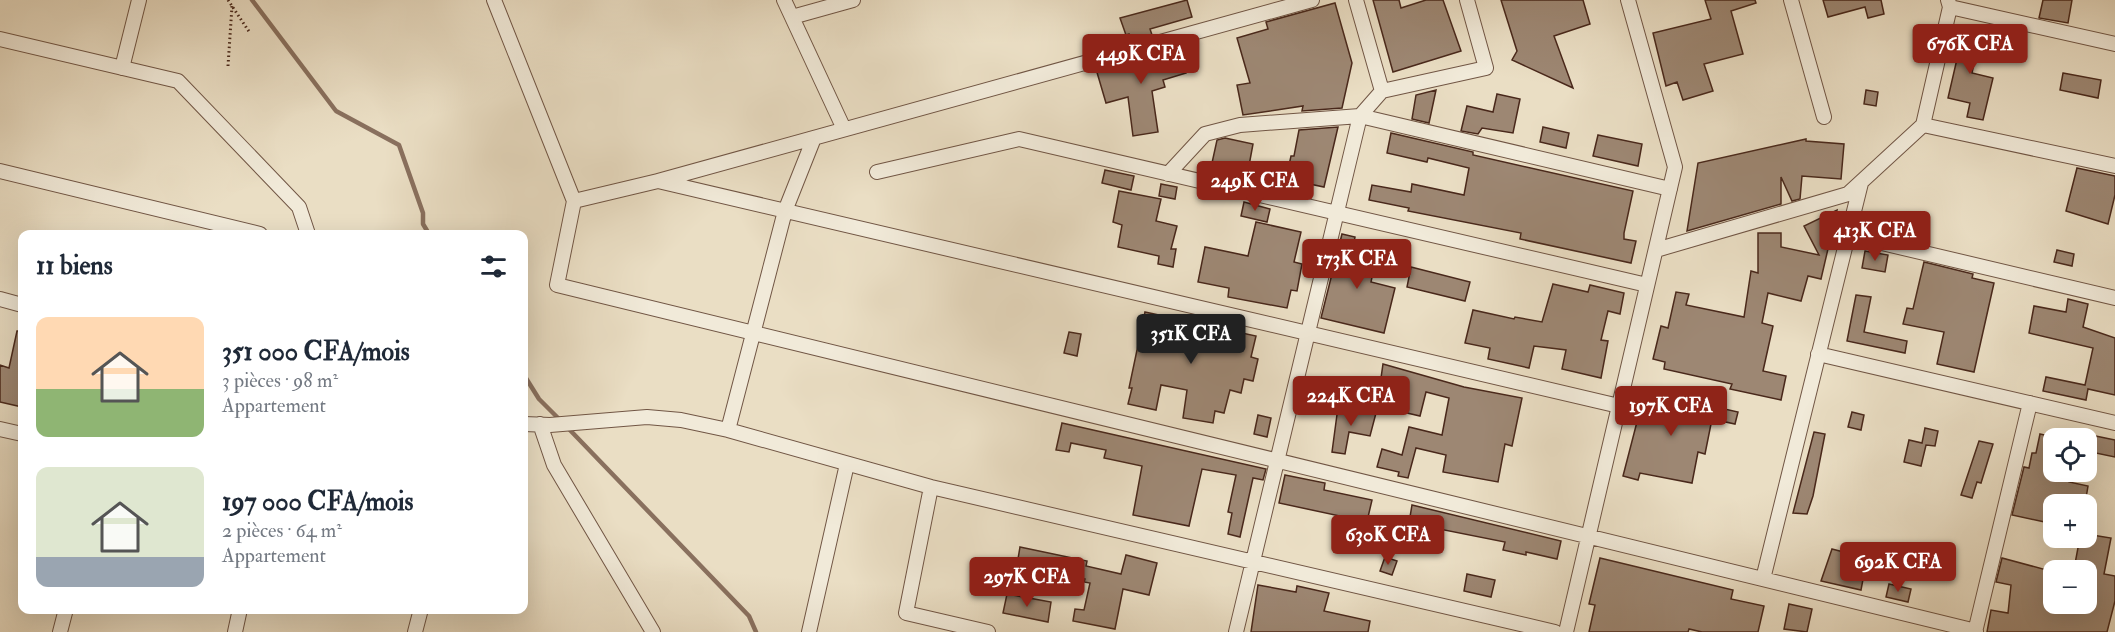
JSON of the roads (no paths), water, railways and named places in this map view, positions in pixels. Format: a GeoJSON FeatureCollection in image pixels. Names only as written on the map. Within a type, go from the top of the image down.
{"type":"FeatureCollection","features":[{"type":"Feature","properties":{"kind":"street"},"geometry":{"type":"LineString","coordinates":[[122,68],[139,0]]}},
{"type":"Feature","properties":{"kind":"street"},"geometry":{"type":"LineString","coordinates":[[494,0],[574,201],[557,285],[1975,631],[2030,403]]}},
{"type":"Feature","properties":{"kind":"street"},"geometry":{"type":"LineString","coordinates":[[784,0],[844,129]]}},
{"type":"Feature","properties":{"kind":"street"},"geometry":{"type":"LineString","coordinates":[[792,17],[853,0]]}},
{"type":"Feature","properties":{"kind":"street"},"geometry":{"type":"LineString","coordinates":[[574,201],[658,181],[1312,0]]}},
{"type":"Feature","properties":{"kind":"street"},"geometry":{"type":"LineString","coordinates":[[1356,0],[1382,91]]}},
{"type":"Feature","properties":{"kind":"street"},"geometry":{"type":"LineString","coordinates":[[1236,632],[1360,116],[1382,91],[1486,68],[1467,0]]}},
{"type":"Feature","properties":{"kind":"street"},"geometry":{"type":"LineString","coordinates":[[1566,632],[1675,167],[1628,0]]}},
{"type":"Feature","properties":{"kind":"street"},"geometry":{"type":"LineString","coordinates":[[1791,0],[1824,117]]}},
{"type":"Feature","properties":{"kind":"street"},"geometry":{"type":"LineString","coordinates":[[1656,250],[1848,194],[1923,124],[1952,2],[2115,44]]}},
{"type":"Feature","properties":{"kind":"street"},"geometry":{"type":"LineString","coordinates":[[0,39],[178,81],[299,207],[307,230]]}},
{"type":"Feature","properties":{"kind":"street"},"geometry":{"type":"LineString","coordinates":[[1168,174],[1205,134],[1240,124],[1360,116],[1670,189]]}},
{"type":"Feature","properties":{"kind":"street"},"geometry":{"type":"LineString","coordinates":[[1923,124],[2115,166]]}},
{"type":"Feature","properties":{"kind":"street"},"geometry":{"type":"LineString","coordinates":[[728,430],[785,211],[814,138]]}},
{"type":"Feature","properties":{"kind":"street"},"geometry":{"type":"LineString","coordinates":[[877,172],[1019,139],[1647,285]]}},
{"type":"Feature","properties":{"kind":"street"},"geometry":{"type":"LineString","coordinates":[[0,171],[243,230]]}},
{"type":"Feature","properties":{"kind":"street"},"geometry":{"type":"LineString","coordinates":[[658,181],[1619,406]]}},
{"type":"Feature","properties":{"kind":"street"},"geometry":{"type":"LineString","coordinates":[[1762,579],[1861,183]]}},
{"type":"Feature","properties":{"kind":"street"},"geometry":{"type":"LineString","coordinates":[[1848,235],[2115,298]]}},
{"type":"Feature","properties":{"kind":"street"},"geometry":{"type":"LineString","coordinates":[[0,299],[18,304]]}},
{"type":"Feature","properties":{"kind":"street"},"geometry":{"type":"LineString","coordinates":[[1818,354],[2115,423]]}},
{"type":"Feature","properties":{"kind":"street"},"geometry":{"type":"LineString","coordinates":[[528,424],[647,417],[681,420],[728,430],[931,487],[1555,632]]}},
{"type":"Feature","properties":{"kind":"street"},"geometry":{"type":"LineString","coordinates":[[545,424],[554,465],[653,632]]}},
{"type":"Feature","properties":{"kind":"street"},"geometry":{"type":"LineString","coordinates":[[0,429],[18,433]]}},
{"type":"Feature","properties":{"kind":"street"},"geometry":{"type":"LineString","coordinates":[[809,632],[847,464]]}},
{"type":"Feature","properties":{"kind":"street"},"geometry":{"type":"LineString","coordinates":[[931,487],[906,613],[988,632]]}},
{"type":"Feature","properties":{"kind":"street"},"geometry":{"type":"LineString","coordinates":[[60,632],[65,614]]}},
{"type":"Feature","properties":{"kind":"street"},"geometry":{"type":"LineString","coordinates":[[235,632],[239,614]]}},
{"type":"Feature","properties":{"kind":"street"},"geometry":{"type":"LineString","coordinates":[[416,632],[420,614]]}},
{"type":"Feature","properties":{"kind":"waterway"},"geometry":{"type":"LineString","coordinates":[[252,0],[336,111],[399,145],[423,213],[423,224],[427,230]]}},
{"type":"Feature","properties":{"kind":"waterway"},"geometry":{"type":"LineString","coordinates":[[528,381],[539,399],[562,422]]}},
{"type":"Feature","properties":{"kind":"waterway"},"geometry":{"type":"LineString","coordinates":[[568,428],[749,616],[756,632]]}}]}
